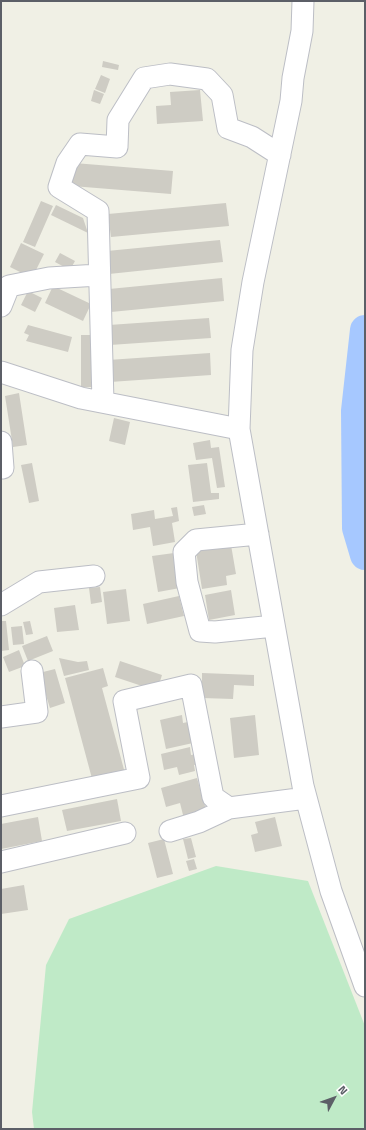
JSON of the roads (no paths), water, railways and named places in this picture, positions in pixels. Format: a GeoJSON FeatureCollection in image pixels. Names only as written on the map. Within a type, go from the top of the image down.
{"type":"FeatureCollection","features":[{"type":"Feature","properties":{"kind":"street"},"geometry":{"type":"LineString","coordinates":[[303,1],[302,31],[293,78],[291,101],[253,282],[242,350],[240,429],[274,626],[306,798],[331,891],[365,986]]}},
{"type":"Feature","properties":{"kind":"street"},"geometry":{"type":"LineString","coordinates":[[103,402],[98,211],[59,187],[67,163],[80,144],[117,147],[118,120],[144,78],[170,74],[207,79],[222,95],[228,128],[252,137],[280,155]]}},
{"type":"Feature","properties":{"kind":"street"},"geometry":{"type":"LineString","coordinates":[[1,306],[9,286],[49,278],[100,275]]}},
{"type":"Feature","properties":{"kind":"street"},"geometry":{"type":"LineString","coordinates":[[1,374],[81,398],[240,429]]}},
{"type":"Feature","properties":{"kind":"street"},"geometry":{"type":"LineString","coordinates":[[1,442],[3,468],[1,468]]}},
{"type":"Feature","properties":{"kind":"street"},"geometry":{"type":"LineString","coordinates":[[258,534],[196,540],[184,552],[187,582],[200,631],[215,632],[274,626]]}},
{"type":"Feature","properties":{"kind":"street"},"geometry":{"type":"LineString","coordinates":[[1,605],[39,582],[94,576]]}},
{"type":"Feature","properties":{"kind":"street"},"geometry":{"type":"LineString","coordinates":[[1,718],[37,712],[32,671]]}},
{"type":"Feature","properties":{"kind":"street"},"geometry":{"type":"LineString","coordinates":[[1,806],[139,778],[124,702],[191,685],[213,797],[229,808]]}},
{"type":"Feature","properties":{"kind":"street"},"geometry":{"type":"LineString","coordinates":[[170,831],[200,822],[229,808],[306,798]]}},
{"type":"Feature","properties":{"kind":"street"},"geometry":{"type":"LineString","coordinates":[[1,862],[125,833]]}},
{"type":"Feature","properties":{"kind":"waterway"},"geometry":{"type":"LineString","coordinates":[[365,330],[356,411],[357,528],[365,555]]}}]}
